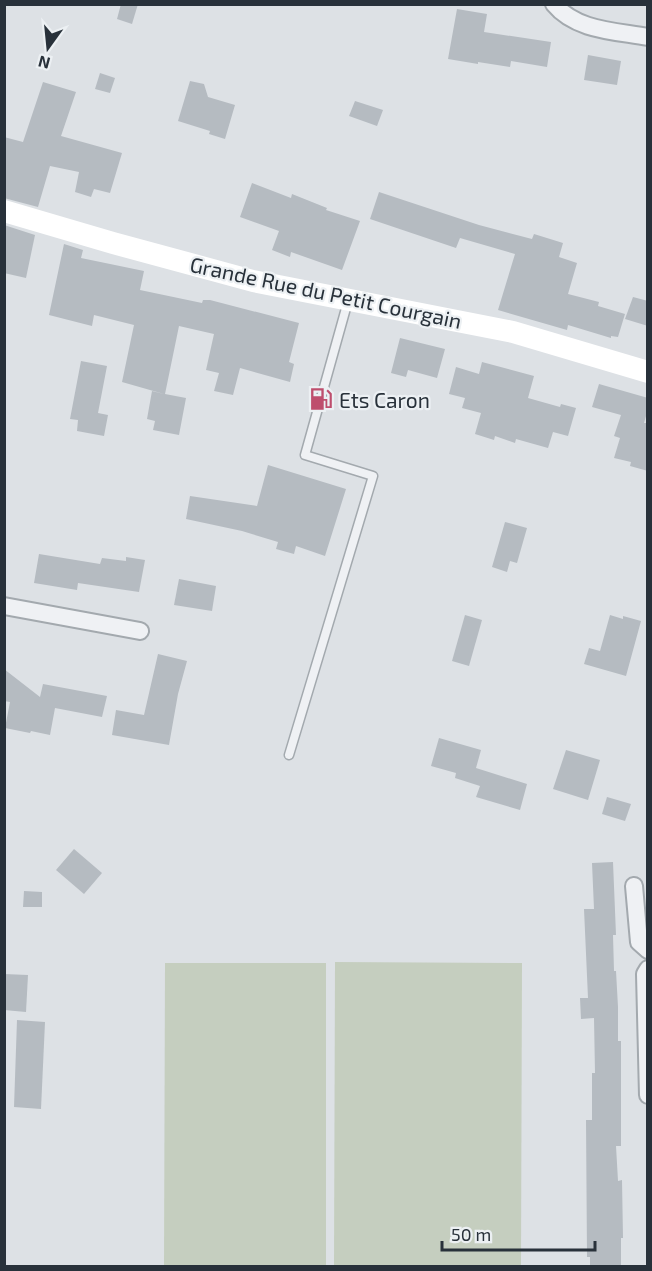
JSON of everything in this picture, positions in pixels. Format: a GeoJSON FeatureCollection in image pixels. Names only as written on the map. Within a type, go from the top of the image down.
{"type":"FeatureCollection","features":[{"type":"Feature","properties":{"kind":"street"},"geometry":{"type":"LineString","coordinates":[[554,4],[571,20],[648,37]]}},
{"type":"Feature","properties":{"kind":"street","name":"Grande Rue du Petit Courgain"},"geometry":{"type":"LineString","coordinates":[[4,211],[253,280],[513,332],[648,372]]}},
{"type":"Feature","properties":{"kind":"street"},"geometry":{"type":"LineString","coordinates":[[4,606],[140,631]]}},
{"type":"Feature","properties":{"kind":"street"},"geometry":{"type":"LineString","coordinates":[[634,886],[639,942],[648,950]]}},
{"type":"Feature","properties":{"kind":"street"},"geometry":{"type":"LineString","coordinates":[[648,969],[645,974],[648,1095]]}},
{"type":"Feature","properties":{"kind":"lane"},"geometry":{"type":"LineString","coordinates":[[289,755],[373,476],[305,455],[348,300]]}},
{"type":"Feature","properties":{"kind":"green space"},"geometry":{"type":"Polygon","coordinates":[[[335,962],[522,963],[521,1266],[334,1266],[335,962]]]}},
{"type":"Feature","properties":{"kind":"green space"},"geometry":{"type":"Polygon","coordinates":[[[165,963],[326,963],[326,1266],[164,1266],[165,963]]]}},
{"type":"Feature","properties":{"kind":"building"},"geometry":{"type":"Polygon","coordinates":[[[121,4],[138,4],[132,24],[117,19],[121,4]]]}},
{"type":"Feature","properties":{"kind":"building"},"geometry":{"type":"Polygon","coordinates":[[[457,9],[487,14],[484,32],[551,42],[547,67],[511,61],[510,67],[448,59],[457,9]]]}},
{"type":"Feature","properties":{"kind":"building"},"geometry":{"type":"Polygon","coordinates":[[[588,55],[621,61],[617,85],[584,80],[588,55]]]}},
{"type":"Feature","properties":{"kind":"building"},"geometry":{"type":"Polygon","coordinates":[[[100,73],[115,78],[110,93],[95,89],[100,73]]]}},
{"type":"Feature","properties":{"kind":"building"},"geometry":{"type":"Polygon","coordinates":[[[190,81],[204,84],[208,97],[235,105],[225,139],[209,134],[210,131],[178,121],[190,81]]]}},
{"type":"Feature","properties":{"kind":"building"},"geometry":{"type":"Polygon","coordinates":[[[43,82],[76,92],[61,136],[122,153],[110,193],[94,189],[91,197],[75,192],[79,172],[50,166],[38,207],[4,198],[4,137],[23,142],[43,82]]]}},
{"type":"Feature","properties":{"kind":"building"},"geometry":{"type":"Polygon","coordinates":[[[355,101],[383,110],[377,126],[349,116],[355,101]]]}},
{"type":"Feature","properties":{"kind":"building"},"geometry":{"type":"Polygon","coordinates":[[[252,183],[291,198],[292,194],[327,208],[326,210],[360,221],[342,270],[291,252],[290,257],[272,250],[279,231],[240,217],[252,183]]]}},
{"type":"Feature","properties":{"kind":"building"},"geometry":{"type":"Polygon","coordinates":[[[379,192],[479,225],[532,239],[534,234],[563,243],[559,257],[577,263],[568,294],[599,302],[598,306],[625,314],[618,337],[611,336],[611,338],[568,325],[567,330],[498,310],[515,254],[460,238],[456,248],[370,219],[379,192]]]}},
{"type":"Feature","properties":{"kind":"building"},"geometry":{"type":"Polygon","coordinates":[[[4,225],[35,235],[26,278],[4,273],[4,225]]]}},
{"type":"Feature","properties":{"kind":"building"},"geometry":{"type":"Polygon","coordinates":[[[64,244],[83,250],[81,258],[144,271],[140,290],[202,303],[203,300],[210,300],[299,323],[289,362],[294,364],[290,382],[240,368],[233,395],[214,391],[219,373],[206,370],[214,334],[179,326],[165,394],[186,398],[179,435],[153,430],[155,421],[147,419],[152,391],[164,394],[122,382],[134,325],[94,315],[92,326],[49,315],[64,244]]]}},
{"type":"Feature","properties":{"kind":"building"},"geometry":{"type":"Polygon","coordinates":[[[633,297],[648,301],[648,326],[625,319],[633,297]]]}},
{"type":"Feature","properties":{"kind":"building"},"geometry":{"type":"Polygon","coordinates":[[[400,338],[445,349],[437,378],[408,370],[406,377],[391,373],[400,338]]]}},
{"type":"Feature","properties":{"kind":"building"},"geometry":{"type":"Polygon","coordinates":[[[81,361],[107,366],[98,413],[108,415],[104,436],[77,431],[78,420],[70,419],[81,361]]]}},
{"type":"Feature","properties":{"kind":"building"},"geometry":{"type":"Polygon","coordinates":[[[482,362],[534,376],[528,398],[560,407],[561,404],[576,408],[568,436],[553,432],[548,448],[516,439],[515,443],[495,436],[494,440],[475,434],[481,413],[462,408],[465,398],[449,394],[456,367],[479,374],[482,362]]]}},
{"type":"Feature","properties":{"kind":"building"},"geometry":{"type":"Polygon","coordinates":[[[599,384],[648,398],[644,423],[648,423],[648,471],[630,466],[631,462],[614,458],[620,438],[614,436],[621,415],[592,407],[599,384]]]}},
{"type":"Feature","properties":{"kind":"building"},"geometry":{"type":"Polygon","coordinates":[[[268,465],[346,489],[325,556],[296,546],[294,554],[276,549],[278,542],[242,531],[186,519],[190,496],[257,506],[268,465]]]}},
{"type":"Feature","properties":{"kind":"building"},"geometry":{"type":"Polygon","coordinates":[[[505,522],[527,528],[517,563],[510,561],[507,572],[492,567],[505,522]]]}},
{"type":"Feature","properties":{"kind":"building"},"geometry":{"type":"Polygon","coordinates":[[[39,554],[100,564],[102,558],[126,561],[126,557],[145,560],[139,592],[78,583],[77,590],[34,583],[39,554]]]}},
{"type":"Feature","properties":{"kind":"building"},"geometry":{"type":"Polygon","coordinates":[[[179,579],[216,586],[212,611],[174,605],[179,579]]]}},
{"type":"Feature","properties":{"kind":"building"},"geometry":{"type":"Polygon","coordinates":[[[465,615],[482,620],[469,666],[452,661],[465,615]]]}},
{"type":"Feature","properties":{"kind":"building"},"geometry":{"type":"Polygon","coordinates":[[[610,615],[641,621],[626,676],[584,664],[589,648],[600,651],[610,615]]]}},
{"type":"Feature","properties":{"kind":"building"},"geometry":{"type":"Polygon","coordinates":[[[158,654],[187,661],[178,694],[169,745],[112,735],[116,710],[144,715],[158,654]]]}},
{"type":"Feature","properties":{"kind":"building"},"geometry":{"type":"Polygon","coordinates":[[[4,669],[40,697],[43,684],[107,696],[102,717],[55,708],[50,735],[5,728],[10,702],[4,701],[4,669]]]}},
{"type":"Feature","properties":{"kind":"building"},"geometry":{"type":"Polygon","coordinates":[[[439,738],[481,750],[476,768],[527,784],[520,810],[476,797],[480,786],[455,778],[456,773],[431,766],[439,738]]]}},
{"type":"Feature","properties":{"kind":"building"},"geometry":{"type":"Polygon","coordinates":[[[566,750],[600,760],[588,800],[553,789],[566,750]]]}},
{"type":"Feature","properties":{"kind":"building"},"geometry":{"type":"Polygon","coordinates":[[[607,797],[631,804],[625,821],[602,814],[607,797]]]}},
{"type":"Feature","properties":{"kind":"building"},"geometry":{"type":"Polygon","coordinates":[[[74,849],[102,873],[84,894],[56,870],[74,849]]]}},
{"type":"Feature","properties":{"kind":"building"},"geometry":{"type":"Polygon","coordinates":[[[613,862],[616,935],[613,935],[614,971],[616,971],[618,1041],[621,1041],[621,1146],[616,1146],[618,1181],[622,1180],[623,1238],[621,1238],[621,1266],[590,1266],[590,1257],[587,1257],[586,1120],[592,1120],[592,1073],[595,1073],[594,1018],[581,1019],[580,998],[588,998],[584,909],[594,909],[592,863],[613,862]]]}},
{"type":"Feature","properties":{"kind":"building"},"geometry":{"type":"Polygon","coordinates":[[[24,891],[42,892],[42,907],[23,907],[24,891]]]}},
{"type":"Feature","properties":{"kind":"building"},"geometry":{"type":"Polygon","coordinates":[[[4,974],[28,975],[26,1012],[4,1010],[4,974]]]}},
{"type":"Feature","properties":{"kind":"building"},"geometry":{"type":"Polygon","coordinates":[[[17,1020],[45,1022],[41,1109],[14,1107],[17,1020]]]}},
{"type":"Feature","properties":{"kind":"place","name":"Ets Caron"},"geometry":{"type":"Point","coordinates":[321,399]}}]}
